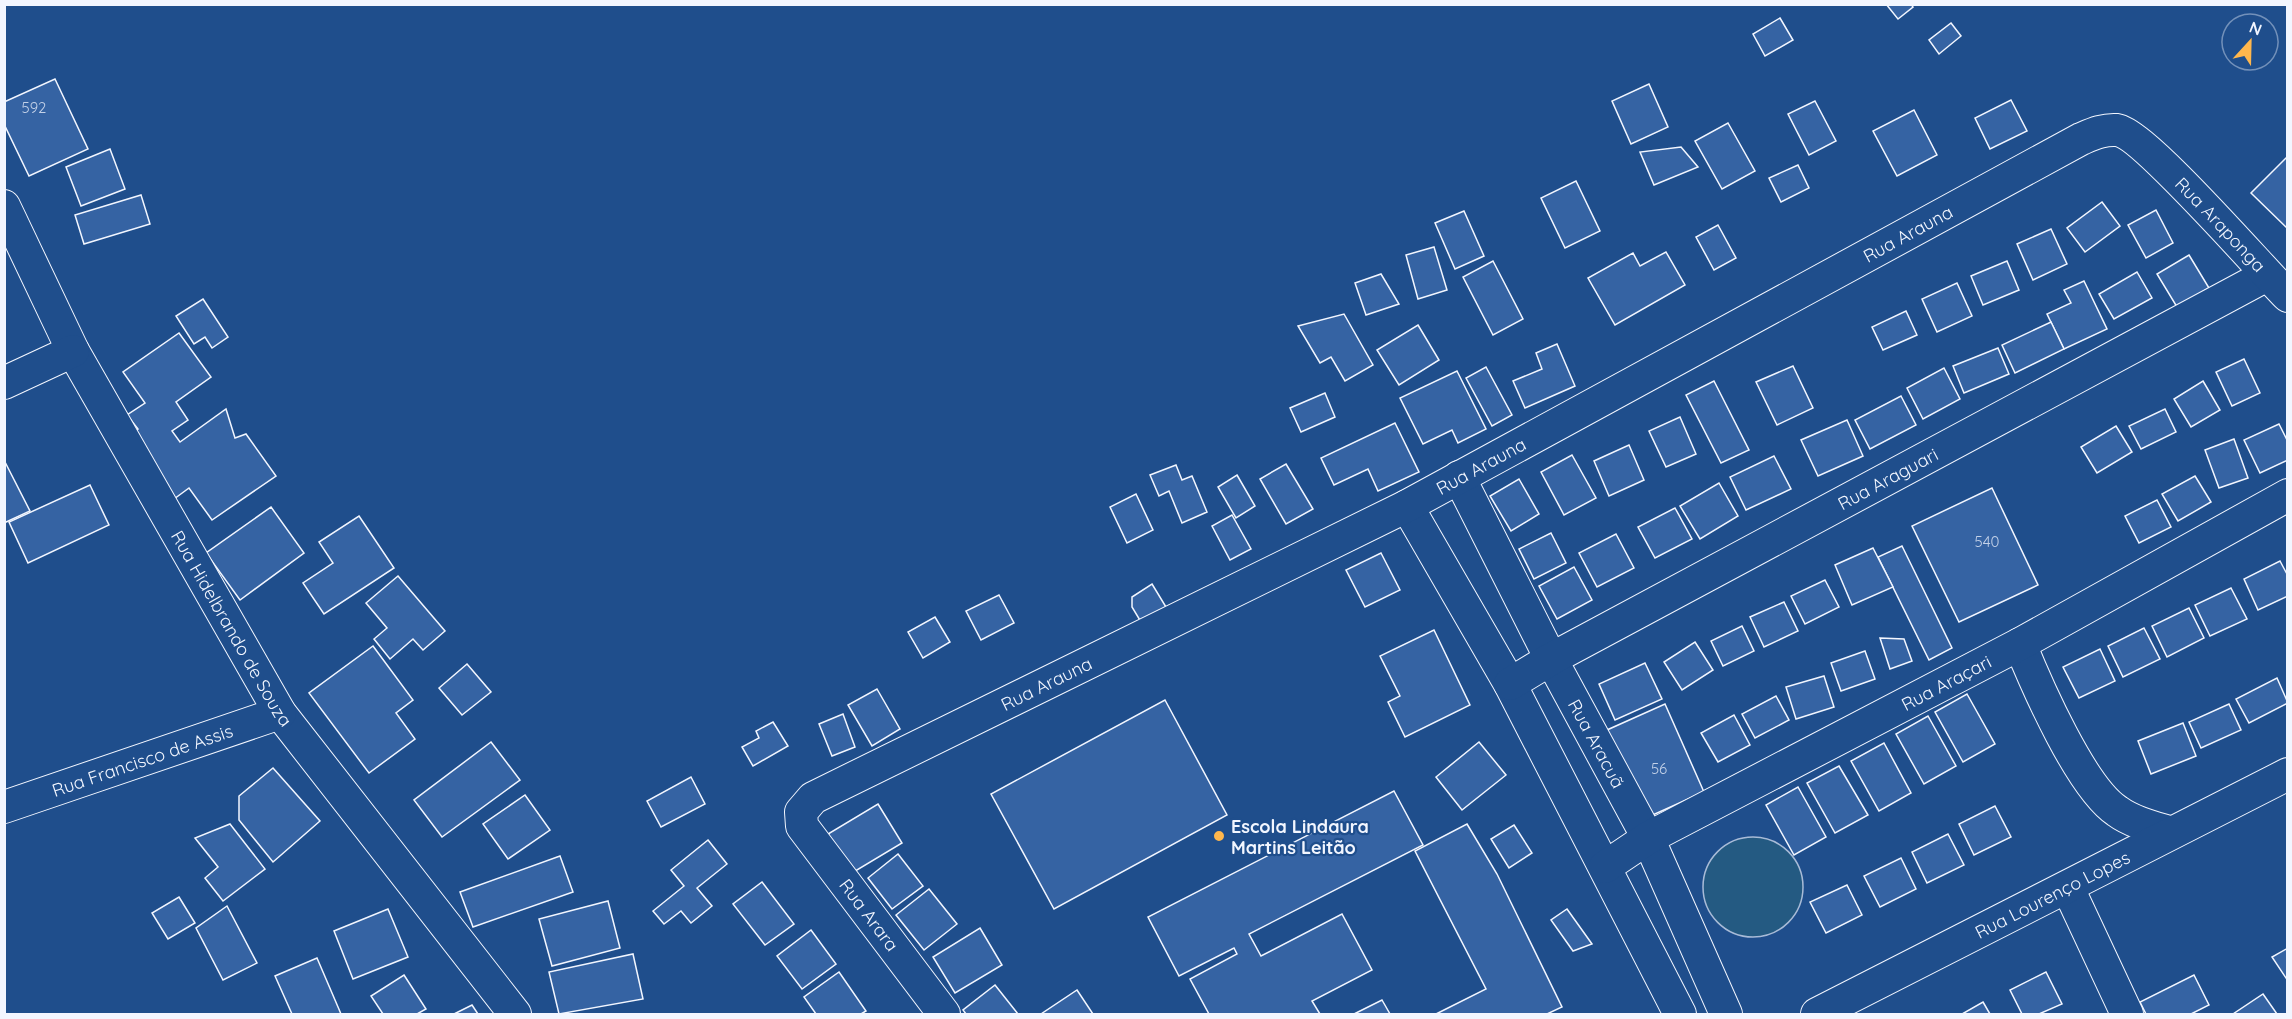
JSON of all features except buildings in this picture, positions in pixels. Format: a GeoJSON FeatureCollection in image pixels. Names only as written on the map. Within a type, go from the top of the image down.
{"type":"FeatureCollection","features":[{"type":"Feature","properties":{"kind":"street","name":"Rua Arauna"},"geometry":{"type":"LineString","coordinates":[[801,812],[813,798],[1407,506],[2081,139],[2102,131],[2119,130],[2154,154]]}},
{"type":"Feature","properties":{"kind":"street","name":"Rua Araponga"},"geometry":{"type":"LineString","coordinates":[[2154,154],[2277,285]]}},
{"type":"Feature","properties":{"kind":"street","name":"Rua Hidelbrando de Souza"},"geometry":{"type":"LineString","coordinates":[[4,206],[73,351],[280,713],[515,1014]]}},
{"type":"Feature","properties":{"kind":"street","name":"Rua Araguari"},"geometry":{"type":"LineString","coordinates":[[1510,684],[1551,659],[2277,285]]}},
{"type":"Feature","properties":{"kind":"street"},"geometry":{"type":"LineString","coordinates":[[4,383],[73,351]]}},
{"type":"Feature","properties":{"kind":"street","name":"Rua Aracuã"},"geometry":{"type":"LineString","coordinates":[[1459,477],[1551,659],[1648,838],[1726,1014]]}},
{"type":"Feature","properties":{"kind":"street","name":"Rua Araçari"},"geometry":{"type":"LineString","coordinates":[[1605,867],[1648,838],[2020,644],[2288,495]]}},
{"type":"Feature","properties":{"kind":"street"},"geometry":{"type":"LineString","coordinates":[[1407,506],[1510,684],[1680,1014]]}},
{"type":"Feature","properties":{"kind":"street"},"geometry":{"type":"LineString","coordinates":[[2020,644],[2042,697],[2100,797],[2117,812],[2169,832]]}},
{"type":"Feature","properties":{"kind":"street","name":"Rua Francisco de Assis"},"geometry":{"type":"LineString","coordinates":[[4,807],[280,713]]}},
{"type":"Feature","properties":{"kind":"street","name":"Rua Lourenço Lopes"},"geometry":{"type":"LineString","coordinates":[[1817,1014],[2068,888],[2169,832],[2288,774]]}},
{"type":"Feature","properties":{"kind":"street","name":"Rua Arara"},"geometry":{"type":"LineString","coordinates":[[801,812],[802,826],[944,1014]]}},
{"type":"Feature","properties":{"kind":"street"},"geometry":{"type":"LineString","coordinates":[[2068,888],[2127,1014]]}},
{"type":"Feature","properties":{"kind":"shaded area"},"geometry":{"type":"Polygon","coordinates":[[[1753,837],[1781,845],[1795,859],[1803,887],[1795,915],[1781,929],[1753,937],[1725,929],[1711,915],[1703,887],[1711,859],[1725,845],[1753,837]]]}},
{"type":"Feature","properties":{"kind":"place","name":"Escola Lindaura Martins Leitão"},"geometry":{"type":"Point","coordinates":[1219,836]}}]}
